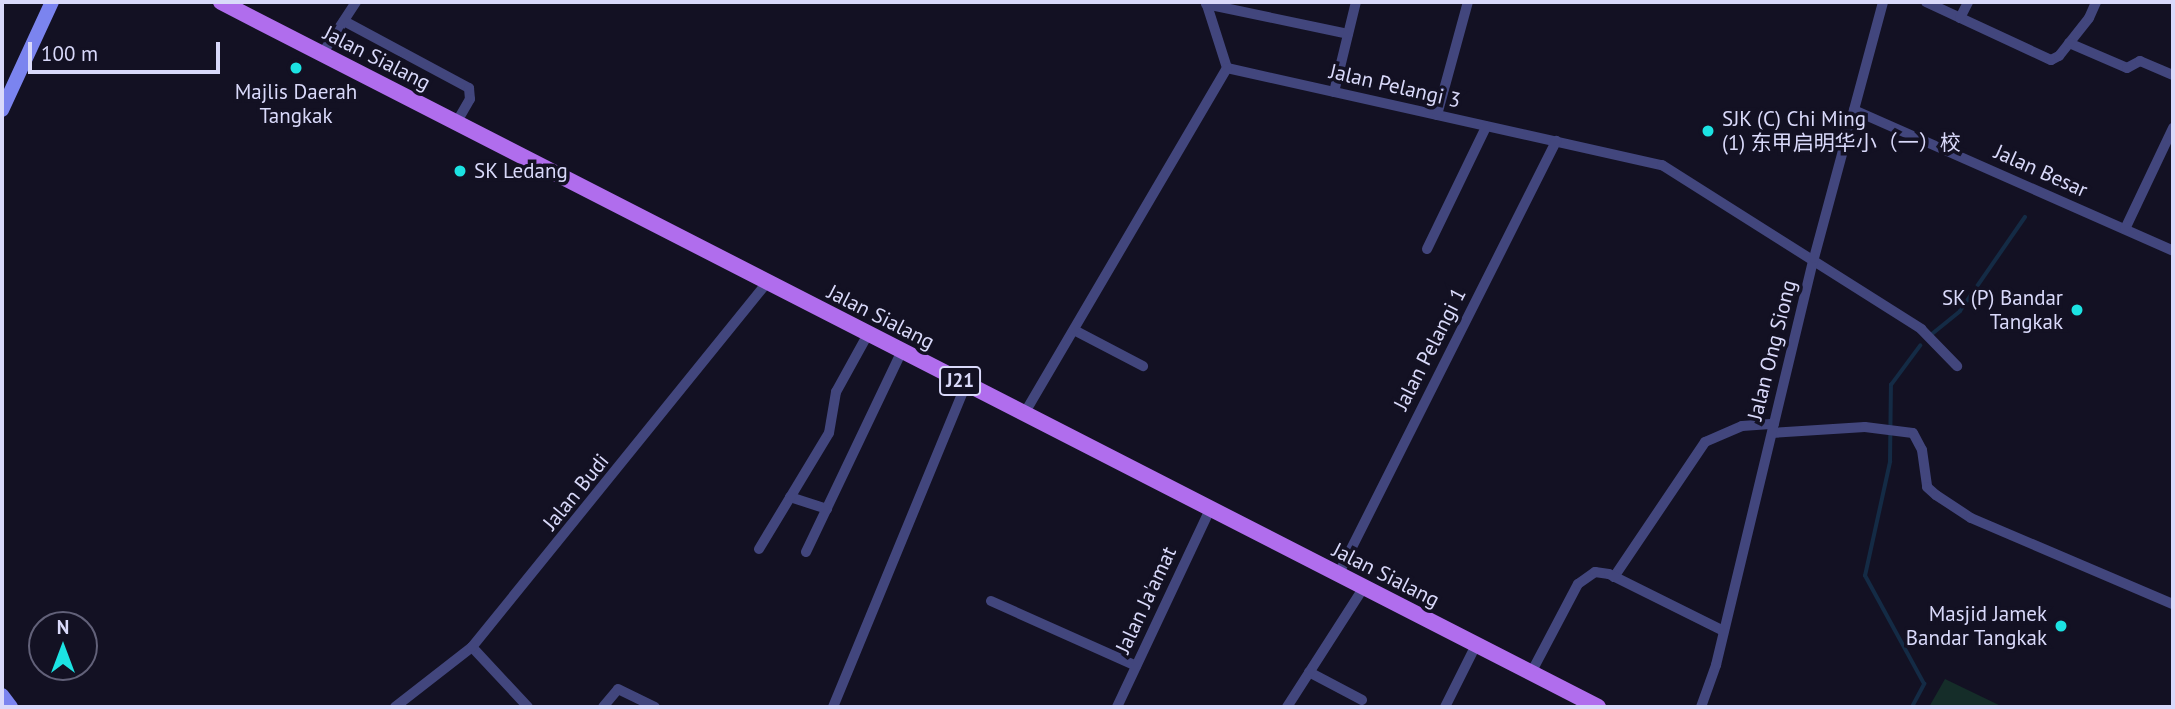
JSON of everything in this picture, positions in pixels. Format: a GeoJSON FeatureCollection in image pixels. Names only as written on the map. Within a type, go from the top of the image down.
{"type":"FeatureCollection","features":[{"type":"Feature","properties":{"kind":"main road"},"geometry":{"type":"LineString","coordinates":[[2,110],[52,2]]}},
{"type":"Feature","properties":{"kind":"main road","name":"Jalan Sialang"},"geometry":{"type":"LineString","coordinates":[[221,2],[1598,707]]}},
{"type":"Feature","properties":{"kind":"main road"},"geometry":{"type":"LineString","coordinates":[[2,695],[11,707]]}},
{"type":"Feature","properties":{"kind":"street"},"geometry":{"type":"LineString","coordinates":[[322,54],[356,2]]}},
{"type":"Feature","properties":{"kind":"street"},"geometry":{"type":"LineString","coordinates":[[1334,92],[1356,2]]}},
{"type":"Feature","properties":{"kind":"street"},"geometry":{"type":"LineString","coordinates":[[1437,115],[1468,2]]}},
{"type":"Feature","properties":{"kind":"street","name":"Jalan Ong Siong"},"geometry":{"type":"LineString","coordinates":[[1701,707],[1724,631],[1814,258],[1883,2]]}},
{"type":"Feature","properties":{"kind":"street"},"geometry":{"type":"LineString","coordinates":[[1926,2],[2050,60],[2069,43],[2096,2]]}},
{"type":"Feature","properties":{"kind":"street"},"geometry":{"type":"LineString","coordinates":[[1960,18],[1968,2]]}},
{"type":"Feature","properties":{"kind":"street"},"geometry":{"type":"LineString","coordinates":[[1206,3],[1348,34]]}},
{"type":"Feature","properties":{"kind":"street"},"geometry":{"type":"LineString","coordinates":[[1024,414],[1227,68],[1206,3]]}},
{"type":"Feature","properties":{"kind":"street"},"geometry":{"type":"LineString","coordinates":[[344,21],[469,88],[470,99],[456,122]]}},
{"type":"Feature","properties":{"kind":"street"},"geometry":{"type":"LineString","coordinates":[[2069,43],[2127,68],[2140,61],[2173,75]]}},
{"type":"Feature","properties":{"kind":"street","name":"Jalan Pelangi 3"},"geometry":{"type":"LineString","coordinates":[[1227,68],[1662,164],[1814,258],[1921,329],[1957,366]]}},
{"type":"Feature","properties":{"kind":"street","name":"Jalan Besar"},"geometry":{"type":"LineString","coordinates":[[1854,110],[2173,251]]}},
{"type":"Feature","properties":{"kind":"street"},"geometry":{"type":"LineString","coordinates":[[1427,249],[1486,127]]}},
{"type":"Feature","properties":{"kind":"street"},"geometry":{"type":"LineString","coordinates":[[2124,229],[2173,128]]}},
{"type":"Feature","properties":{"kind":"street","name":"Jalan Pelangi 1"},"geometry":{"type":"LineString","coordinates":[[1338,575],[1556,142]]}},
{"type":"Feature","properties":{"kind":"street","name":"Jalan Budi"},"geometry":{"type":"LineString","coordinates":[[396,707],[472,647],[768,282]]}},
{"type":"Feature","properties":{"kind":"street"},"geometry":{"type":"LineString","coordinates":[[1074,330],[1143,366]]}},
{"type":"Feature","properties":{"kind":"street"},"geometry":{"type":"LineString","coordinates":[[759,549],[830,433],[836,392],[868,334]]}},
{"type":"Feature","properties":{"kind":"street"},"geometry":{"type":"LineString","coordinates":[[806,552],[902,351]]}},
{"type":"Feature","properties":{"kind":"street"},"geometry":{"type":"LineString","coordinates":[[833,707],[966,384]]}},
{"type":"Feature","properties":{"kind":"street"},"geometry":{"type":"LineString","coordinates":[[1615,577],[1705,442],[1742,426],[1887,428],[1913,433],[1919,441],[1924,478],[1936,495],[1971,518],[2173,604]]}},
{"type":"Feature","properties":{"kind":"street"},"geometry":{"type":"LineString","coordinates":[[790,497],[827,509]]}},
{"type":"Feature","properties":{"kind":"street","name":"Jalan Ja'amat"},"geometry":{"type":"LineString","coordinates":[[1117,707],[1210,509]]}},
{"type":"Feature","properties":{"kind":"street"},"geometry":{"type":"LineString","coordinates":[[1531,674],[1583,578],[1595,572],[1615,577],[1724,631]]}},
{"type":"Feature","properties":{"kind":"street"},"geometry":{"type":"LineString","coordinates":[[1287,707],[1364,587]]}},
{"type":"Feature","properties":{"kind":"street"},"geometry":{"type":"LineString","coordinates":[[991,601],[1136,666]]}},
{"type":"Feature","properties":{"kind":"street"},"geometry":{"type":"LineString","coordinates":[[1445,707],[1476,645]]}},
{"type":"Feature","properties":{"kind":"street"},"geometry":{"type":"LineString","coordinates":[[472,647],[528,707]]}},
{"type":"Feature","properties":{"kind":"street"},"geometry":{"type":"LineString","coordinates":[[1309,672],[1362,699]]}},
{"type":"Feature","properties":{"kind":"street"},"geometry":{"type":"LineString","coordinates":[[603,707],[618,689],[655,707]]}},
{"type":"Feature","properties":{"kind":"green space"},"geometry":{"type":"Polygon","coordinates":[[[1945,679],[2003,707],[1929,707],[1945,679]]]}},
{"type":"Feature","properties":{"kind":"waterway"},"geometry":{"type":"LineString","coordinates":[[1932,334],[1960,311],[2025,217]]}},
{"type":"Feature","properties":{"kind":"waterway"},"geometry":{"type":"LineString","coordinates":[[1912,707],[1924,684],[1865,576],[1890,462],[1891,385],[1920,346]]}},
{"type":"Feature","properties":{"kind":"place","name":"Majlis Daerah Tangkak"},"geometry":{"type":"Point","coordinates":[296,68]}},
{"type":"Feature","properties":{"kind":"place","name":"SJK (C) Chi Ming (1) 东甲启明华小（一）校"},"geometry":{"type":"Point","coordinates":[1708,131]}},
{"type":"Feature","properties":{"kind":"place","name":"SK Ledang"},"geometry":{"type":"Point","coordinates":[460,171]}},
{"type":"Feature","properties":{"kind":"place","name":"SK (P) Bandar Tangkak"},"geometry":{"type":"Point","coordinates":[2077,310]}},
{"type":"Feature","properties":{"kind":"place","name":"Masjid Jamek Bandar Tangkak"},"geometry":{"type":"Point","coordinates":[2061,626]}}]}
